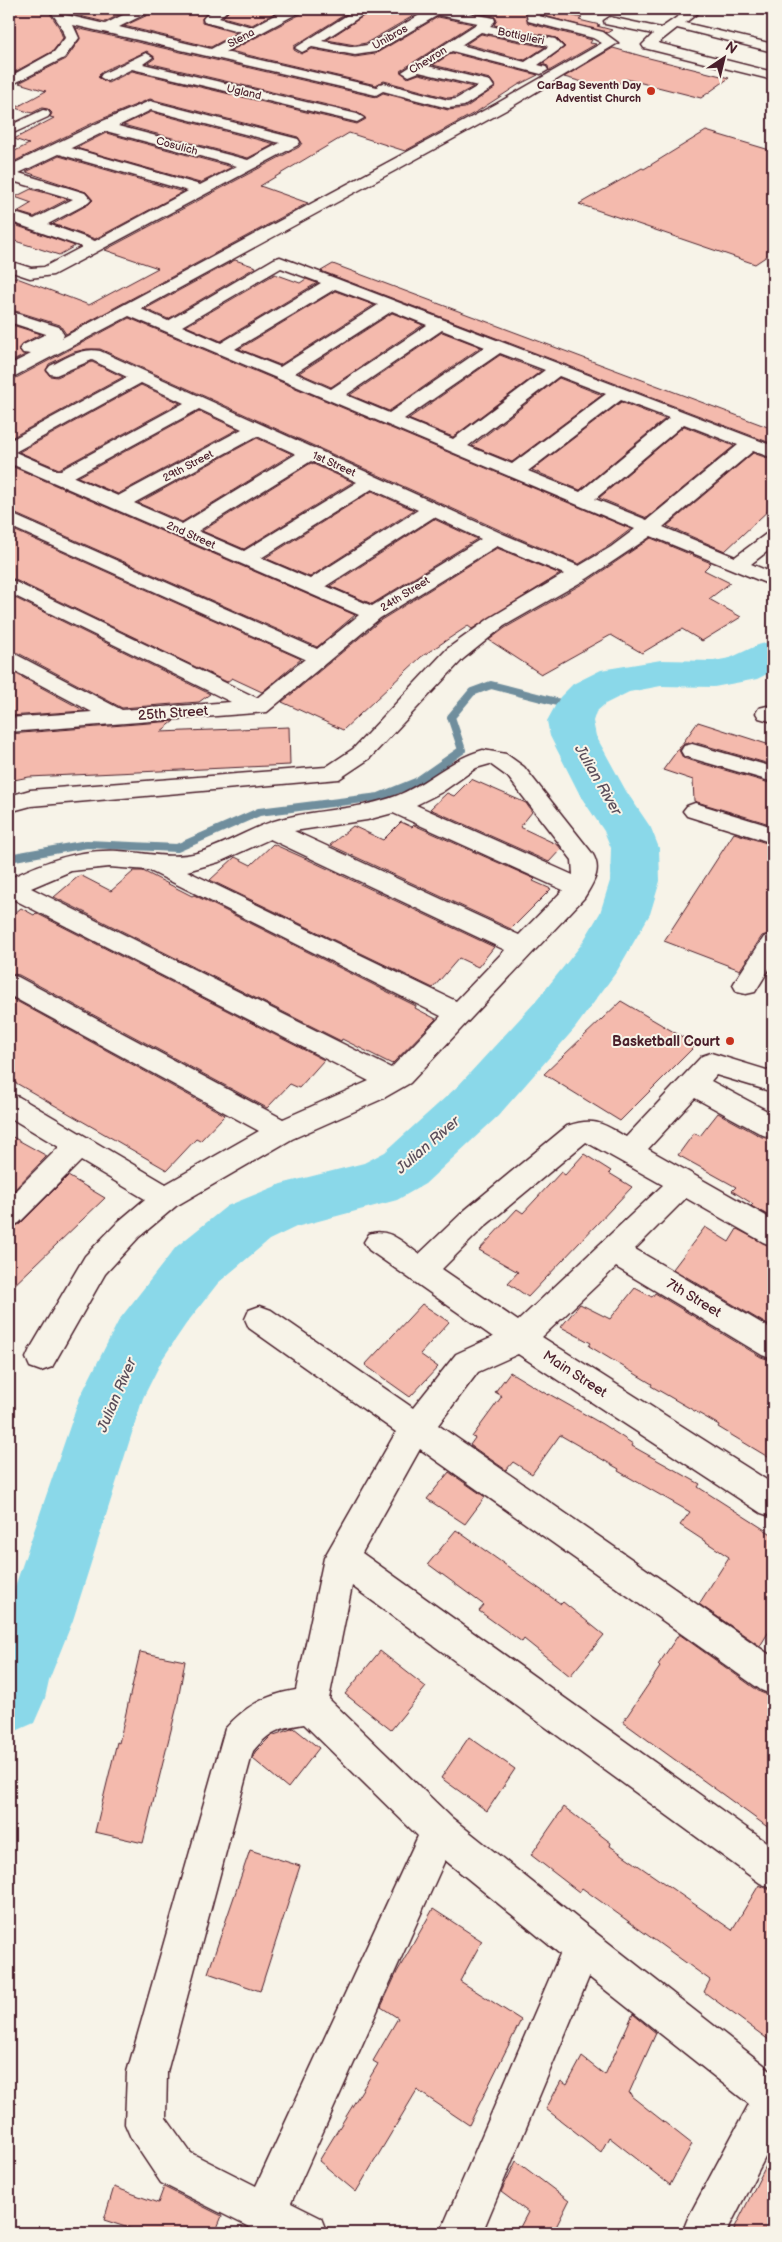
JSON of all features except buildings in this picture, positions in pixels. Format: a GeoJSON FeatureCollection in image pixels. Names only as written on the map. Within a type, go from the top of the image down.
{"type":"FeatureCollection","features":[{"type":"Feature","properties":{"kind":"street"},"geometry":{"type":"LineString","coordinates":[[106,29],[144,9]]}},
{"type":"Feature","properties":{"kind":"street"},"geometry":{"type":"LineString","coordinates":[[223,9],[210,16],[209,19],[254,31]]}},
{"type":"Feature","properties":{"kind":"street","name":"Stena"},"geometry":{"type":"LineString","coordinates":[[213,53],[295,9]]}},
{"type":"Feature","properties":{"kind":"street"},"geometry":{"type":"LineString","coordinates":[[271,67],[366,9]]}},
{"type":"Feature","properties":{"kind":"street"},"geometry":{"type":"LineString","coordinates":[[9,372],[128,310],[271,230],[616,44],[598,35],[533,18],[532,11],[536,9]]}},
{"type":"Feature","properties":{"kind":"street"},"geometry":{"type":"LineString","coordinates":[[670,9],[693,11]]}},
{"type":"Feature","properties":{"kind":"street"},"geometry":{"type":"LineString","coordinates":[[433,10],[490,21],[480,28]]}},
{"type":"Feature","properties":{"kind":"street","name":"Unibros"},"geometry":{"type":"LineString","coordinates":[[310,43],[355,51],[370,49],[433,10]]}},
{"type":"Feature","properties":{"kind":"street"},"geometry":{"type":"LineString","coordinates":[[693,11],[663,32],[649,45],[773,76]]}},
{"type":"Feature","properties":{"kind":"street"},"geometry":{"type":"LineString","coordinates":[[58,14],[106,29],[271,67],[448,104],[459,103],[487,87],[485,84],[417,67]]}},
{"type":"Feature","properties":{"kind":"street"},"geometry":{"type":"LineString","coordinates":[[9,82],[59,55],[72,38],[68,25],[58,14]]}},
{"type":"Feature","properties":{"kind":"street"},"geometry":{"type":"LineString","coordinates":[[610,21],[663,32]]}},
{"type":"Feature","properties":{"kind":"street"},"geometry":{"type":"LineString","coordinates":[[675,24],[773,48]]}},
{"type":"Feature","properties":{"kind":"street","name":"Chevron"},"geometry":{"type":"LineString","coordinates":[[340,115],[358,108],[380,89],[480,28]]}},
{"type":"Feature","properties":{"kind":"street","name":"Bottiglieri"},"geometry":{"type":"LineString","coordinates":[[480,28],[550,42],[556,47],[527,66]]}},
{"type":"Feature","properties":{"kind":"street"},"geometry":{"type":"LineString","coordinates":[[107,77],[172,44]]}},
{"type":"Feature","properties":{"kind":"street"},"geometry":{"type":"LineString","coordinates":[[450,46],[541,70]]}},
{"type":"Feature","properties":{"kind":"street"},"geometry":{"type":"LineString","coordinates":[[639,50],[773,84]]}},
{"type":"Feature","properties":{"kind":"street","name":"Ugland"},"geometry":{"type":"LineString","coordinates":[[131,65],[340,115]]}},
{"type":"Feature","properties":{"kind":"street"},"geometry":{"type":"LineString","coordinates":[[9,174],[57,148],[150,105],[294,142],[47,272],[39,274],[30,273],[9,266]]}},
{"type":"Feature","properties":{"kind":"street"},"geometry":{"type":"LineString","coordinates":[[9,131],[43,114]]}},
{"type":"Feature","properties":{"kind":"street","name":"Cosulich"},"geometry":{"type":"LineString","coordinates":[[104,126],[251,166]]}},
{"type":"Feature","properties":{"kind":"street"},"geometry":{"type":"LineString","coordinates":[[57,148],[203,190]]}},
{"type":"Feature","properties":{"kind":"street"},"geometry":{"type":"LineString","coordinates":[[9,174],[80,196],[83,200],[35,225]]}},
{"type":"Feature","properties":{"kind":"street"},"geometry":{"type":"LineString","coordinates":[[9,216],[95,246]]}},
{"type":"Feature","properties":{"kind":"street"},"geometry":{"type":"LineString","coordinates":[[169,327],[280,262],[773,452]]}},
{"type":"Feature","properties":{"kind":"street"},"geometry":{"type":"LineString","coordinates":[[222,349],[333,283]]}},
{"type":"Feature","properties":{"kind":"street"},"geometry":{"type":"LineString","coordinates":[[282,374],[390,304]]}},
{"type":"Feature","properties":{"kind":"street"},"geometry":{"type":"LineString","coordinates":[[128,310],[773,580]]}},
{"type":"Feature","properties":{"kind":"street"},"geometry":{"type":"LineString","coordinates":[[9,316],[53,331],[55,335],[51,339],[9,358]]}},
{"type":"Feature","properties":{"kind":"street"},"geometry":{"type":"LineString","coordinates":[[332,396],[440,324]]}},
{"type":"Feature","properties":{"kind":"street"},"geometry":{"type":"LineString","coordinates":[[392,420],[498,346]]}},
{"type":"Feature","properties":{"kind":"street","name":"1st Street"},"geometry":{"type":"LineString","coordinates":[[56,370],[88,354],[199,402],[496,538],[581,574]]}},
{"type":"Feature","properties":{"kind":"street"},"geometry":{"type":"LineString","coordinates":[[455,447],[557,369]]}},
{"type":"Feature","properties":{"kind":"street"},"geometry":{"type":"LineString","coordinates":[[9,448],[141,376]]}},
{"type":"Feature","properties":{"kind":"street"},"geometry":{"type":"LineString","coordinates":[[514,472],[619,393]]}},
{"type":"Feature","properties":{"kind":"street"},"geometry":{"type":"LineString","coordinates":[[58,478],[199,402]]}},
{"type":"Feature","properties":{"kind":"street"},"geometry":{"type":"LineString","coordinates":[[582,500],[682,416]]}},
{"type":"Feature","properties":{"kind":"street","name":"29th Street"},"geometry":{"type":"LineString","coordinates":[[118,504],[257,429]]}},
{"type":"Feature","properties":{"kind":"street"},"geometry":{"type":"LineString","coordinates":[[9,804],[30,798],[332,774],[361,754],[455,654],[497,622],[618,551],[649,528],[751,443]]}},
{"type":"Feature","properties":{"kind":"street"},"geometry":{"type":"LineString","coordinates":[[183,532],[310,453]]}},
{"type":"Feature","properties":{"kind":"street","name":"2nd Street"},"geometry":{"type":"LineString","coordinates":[[9,456],[373,614]]}},
{"type":"Feature","properties":{"kind":"street"},"geometry":{"type":"LineString","coordinates":[[245,559],[371,481]]}},
{"type":"Feature","properties":{"kind":"street"},"geometry":{"type":"LineString","coordinates":[[311,588],[433,509]]}},
{"type":"Feature","properties":{"kind":"street"},"geometry":{"type":"LineString","coordinates":[[9,519],[320,658],[259,707],[9,585]]}},
{"type":"Feature","properties":{"kind":"street","name":"24th Street"},"geometry":{"type":"LineString","coordinates":[[320,658],[373,614],[496,538]]}},
{"type":"Feature","properties":{"kind":"street"},"geometry":{"type":"LineString","coordinates":[[737,566],[773,538]]}},
{"type":"Feature","properties":{"kind":"street"},"geometry":{"type":"LineString","coordinates":[[9,660],[118,718]]}},
{"type":"Feature","properties":{"kind":"street","name":"25th Street"},"geometry":{"type":"LineString","coordinates":[[9,725],[259,707]]}},
{"type":"Feature","properties":{"kind":"street"},"geometry":{"type":"LineString","coordinates":[[692,751],[773,775]]}},
{"type":"Feature","properties":{"kind":"street"},"geometry":{"type":"LineString","coordinates":[[10,888],[52,867],[78,860],[110,858],[172,865],[195,862],[271,830],[383,809],[435,786],[475,760],[490,757],[504,762],[516,772],[584,859],[585,876],[578,887],[400,1076],[372,1092],[282,1131],[166,1198],[129,1229],[95,1265],[41,1358]]}},
{"type":"Feature","properties":{"kind":"street"},"geometry":{"type":"LineString","coordinates":[[395,804],[578,887]]}},
{"type":"Feature","properties":{"kind":"street"},"geometry":{"type":"LineString","coordinates":[[695,811],[773,836]]}},
{"type":"Feature","properties":{"kind":"street"},"geometry":{"type":"LineString","coordinates":[[271,830],[522,947]]}},
{"type":"Feature","properties":{"kind":"street"},"geometry":{"type":"LineString","coordinates":[[151,862],[459,1014]]}},
{"type":"Feature","properties":{"kind":"street"},"geometry":{"type":"LineString","coordinates":[[10,888],[392,1082]]}},
{"type":"Feature","properties":{"kind":"street"},"geometry":{"type":"LineString","coordinates":[[746,985],[773,943]]}},
{"type":"Feature","properties":{"kind":"street"},"geometry":{"type":"LineString","coordinates":[[9,984],[282,1131]]}},
{"type":"Feature","properties":{"kind":"street"},"geometry":{"type":"LineString","coordinates":[[630,1151],[694,1084],[711,1063],[773,1082]]}},
{"type":"Feature","properties":{"kind":"street"},"geometry":{"type":"LineString","coordinates":[[694,1084],[773,1127]]}},
{"type":"Feature","properties":{"kind":"street"},"geometry":{"type":"LineString","coordinates":[[9,1104],[166,1198]]}},
{"type":"Feature","properties":{"kind":"street"},"geometry":{"type":"LineString","coordinates":[[422,1270],[475,1218],[576,1134],[586,1131],[598,1134],[630,1151],[773,1234]]}},
{"type":"Feature","properties":{"kind":"street"},"geometry":{"type":"LineString","coordinates":[[9,1215],[79,1145]]}},
{"type":"Feature","properties":{"kind":"street"},"geometry":{"type":"LineString","coordinates":[[310,1706],[341,1558],[415,1429],[447,1391],[467,1363],[520,1339],[683,1183]]}},
{"type":"Feature","properties":{"kind":"street","name":"Main Street"},"geometry":{"type":"LineString","coordinates":[[379,1242],[520,1339],[773,1502]]}},
{"type":"Feature","properties":{"kind":"street","name":"7th Street"},"geometry":{"type":"LineString","coordinates":[[614,1251],[773,1346]]}},
{"type":"Feature","properties":{"kind":"street"},"geometry":{"type":"LineString","coordinates":[[260,1319],[773,1678]]}},
{"type":"Feature","properties":{"kind":"street"},"geometry":{"type":"LineString","coordinates":[[341,1558],[773,1870]]}},
{"type":"Feature","properties":{"kind":"street"},"geometry":{"type":"LineString","coordinates":[[310,1706],[439,1831],[582,1948],[773,2097]]}},
{"type":"Feature","properties":{"kind":"street"},"geometry":{"type":"LineString","coordinates":[[306,2233],[176,2168],[145,2124],[147,2072],[238,1742],[254,1721],[274,1711],[310,1706]]}},
{"type":"Feature","properties":{"kind":"street"},"geometry":{"type":"LineString","coordinates":[[265,2214],[439,1831]]}},
{"type":"Feature","properties":{"kind":"street"},"geometry":{"type":"LineString","coordinates":[[461,2233],[582,1948]]}},
{"type":"Feature","properties":{"kind":"street"},"geometry":{"type":"LineString","coordinates":[[703,2233],[773,2101]]}},
{"type":"Feature","properties":{"kind":"waterway","name":"Julian River"},"geometry":{"type":"LineString","coordinates":[[9,1698],[13,1680],[38,1620],[112,1397],[141,1339],[164,1306],[197,1265],[248,1223],[281,1208],[334,1193],[377,1184],[405,1168],[478,1101],[556,1014],[599,958],[625,914],[635,881],[635,848],[627,828],[605,797],[573,736],[570,721],[576,707],[589,694],[617,680],[661,673],[714,674],[741,670],[773,654]]}},
{"type":"Feature","properties":{"kind":"waterway"},"geometry":{"type":"LineString","coordinates":[[9,858],[87,844],[177,848],[259,812],[379,797],[416,782],[462,750],[451,717],[472,692],[491,685],[576,707]]}},
{"type":"Feature","properties":{"kind":"place","name":"CarBag Seventh Day Adventist Church"},"geometry":{"type":"Point","coordinates":[651,91]}},
{"type":"Feature","properties":{"kind":"place","name":"Basketball Court"},"geometry":{"type":"Point","coordinates":[730,1041]}}]}
